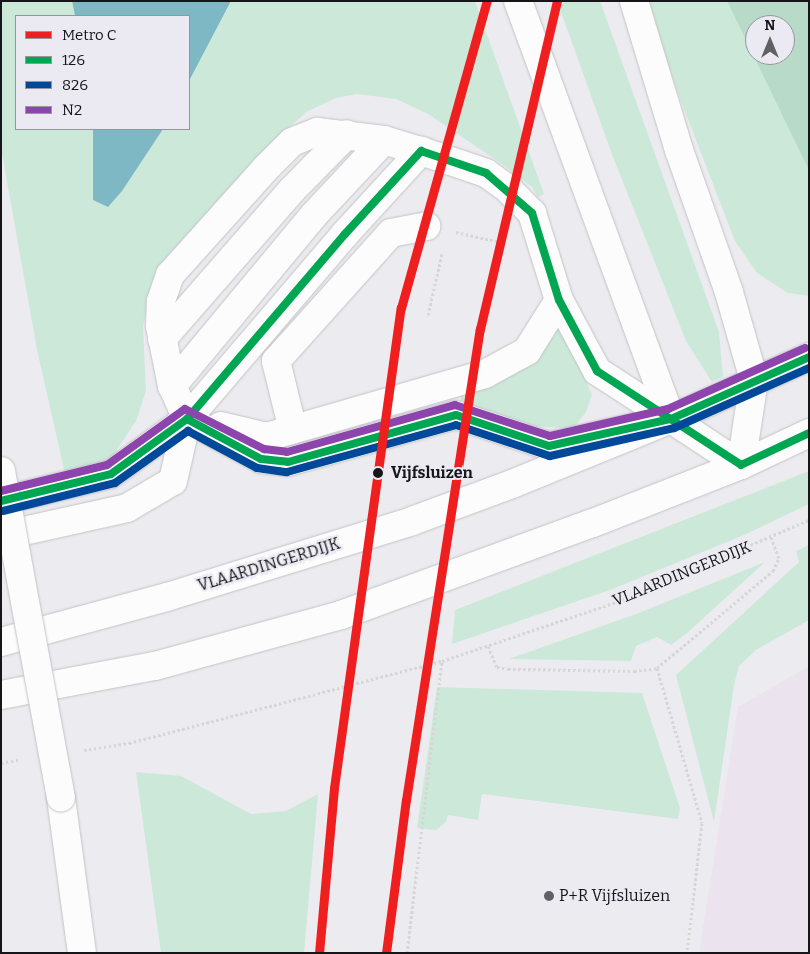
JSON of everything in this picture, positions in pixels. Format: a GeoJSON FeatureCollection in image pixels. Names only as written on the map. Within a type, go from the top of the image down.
{"type":"FeatureCollection","features":[{"type":"Feature","properties":{"kind":"main road"},"geometry":{"type":"LineString","coordinates":[[518,1],[671,419]]}},
{"type":"Feature","properties":{"kind":"main road"},"geometry":{"type":"LineString","coordinates":[[634,1],[679,150],[729,292],[754,380],[740,465]]}},
{"type":"Feature","properties":{"kind":"main road"},"geometry":{"type":"LineString","coordinates":[[671,419],[549,446],[456,415],[288,462],[261,459],[187,419],[172,386],[162,338],[161,301],[170,275],[265,169],[304,134],[317,132],[347,134],[384,140],[486,173],[509,190],[532,213],[558,300],[597,371],[671,419],[740,465]]}},
{"type":"Feature","properties":{"kind":"main road"},"geometry":{"type":"LineString","coordinates":[[172,386],[313,216],[384,140]]}},
{"type":"Feature","properties":{"kind":"main road"},"geometry":{"type":"LineString","coordinates":[[1,501],[111,474],[187,419],[345,234],[421,151]]}},
{"type":"Feature","properties":{"kind":"main road"},"geometry":{"type":"LineString","coordinates":[[291,422],[276,361],[391,233],[437,228]]}},
{"type":"Feature","properties":{"kind":"main road"},"geometry":{"type":"LineString","coordinates":[[187,419],[267,437],[485,374],[527,351],[558,300]]}},
{"type":"Feature","properties":{"kind":"main road","name":"VLAARDINGERDIJK"},"geometry":{"type":"LineString","coordinates":[[1,642],[166,597],[403,524],[512,484],[671,419],[754,380],[809,357]]}},
{"type":"Feature","properties":{"kind":"main road"},"geometry":{"type":"LineString","coordinates":[[1,536],[127,508],[173,481],[187,419]]}},
{"type":"Feature","properties":{"kind":"main road"},"geometry":{"type":"LineString","coordinates":[[1,695],[155,666],[341,615],[593,524],[740,465],[809,433]]}},
{"type":"Feature","properties":{"kind":"main road"},"geometry":{"type":"LineString","coordinates":[[1,471],[61,798],[82,953]]}},
{"type":"Feature","properties":{"kind":"path"},"geometry":{"type":"LineString","coordinates":[[428,315],[437,228],[500,242]]}},
{"type":"Feature","properties":{"kind":"path","name":"VLAARDINGERDIJK"},"geometry":{"type":"LineString","coordinates":[[80,750],[129,743],[442,661],[622,600],[809,520]]}},
{"type":"Feature","properties":{"kind":"path"},"geometry":{"type":"LineString","coordinates":[[488,646],[497,667],[508,669],[634,671],[657,668],[773,570],[779,558],[771,537]]}},
{"type":"Feature","properties":{"kind":"path"},"geometry":{"type":"LineString","coordinates":[[407,953],[442,661]]}},
{"type":"Feature","properties":{"kind":"path"},"geometry":{"type":"LineString","coordinates":[[657,668],[702,824],[687,953]]}},
{"type":"Feature","properties":{"kind":"path"},"geometry":{"type":"LineString","coordinates":[[1,763],[31,758]]}},
{"type":"Feature","properties":{"kind":"shaded area"},"geometry":{"type":"Polygon","coordinates":[[[809,666],[809,953],[699,953],[738,707],[809,666]]]}},
{"type":"Feature","properties":{"kind":"green space"},"geometry":{"type":"Polygon","coordinates":[[[1,1],[72,1],[75,15],[15,15],[15,130],[93,130],[93,199],[162,130],[190,130],[190,79],[231,1],[475,1],[544,194],[538,197],[532,187],[502,164],[428,114],[396,99],[357,94],[336,98],[308,111],[286,130],[150,296],[143,326],[146,391],[136,421],[112,457],[66,478],[37,350],[1,148],[1,1]]]}},
{"type":"Feature","properties":{"kind":"green space"},"geometry":{"type":"Polygon","coordinates":[[[557,1],[600,1],[719,332],[723,377],[712,382],[686,341],[613,157],[557,1]]]}},
{"type":"Feature","properties":{"kind":"green space"},"geometry":{"type":"Polygon","coordinates":[[[646,1],[727,1],[745,38],[745,65],[758,65],[809,168],[809,296],[788,293],[757,273],[735,241],[679,96],[646,1]]]}},
{"type":"Feature","properties":{"kind":"green space"},"geometry":{"type":"Polygon","coordinates":[[[727,1],[809,1],[809,168],[758,65],[795,65],[795,15],[745,15],[745,38],[727,1]]]}},
{"type":"Feature","properties":{"kind":"green space"},"geometry":{"type":"Polygon","coordinates":[[[560,321],[592,395],[586,412],[576,425],[569,428],[522,426],[461,407],[461,390],[560,321]]]}},
{"type":"Feature","properties":{"kind":"green space"},"geometry":{"type":"Polygon","coordinates":[[[809,471],[809,504],[744,535],[610,590],[452,644],[455,610],[809,471]]]}},
{"type":"Feature","properties":{"kind":"green space"},"geometry":{"type":"Polygon","coordinates":[[[809,545],[809,620],[756,650],[739,666],[734,685],[714,822],[676,675],[799,562],[796,551],[809,545]]]}},
{"type":"Feature","properties":{"kind":"green space"},"geometry":{"type":"Polygon","coordinates":[[[765,562],[686,634],[671,645],[657,637],[636,646],[631,661],[509,659],[636,614],[765,562]]]}},
{"type":"Feature","properties":{"kind":"green space"},"geometry":{"type":"Polygon","coordinates":[[[437,687],[642,693],[680,808],[678,819],[482,794],[478,820],[448,815],[446,822],[436,830],[417,828],[437,687]]]}},
{"type":"Feature","properties":{"kind":"green space"},"geometry":{"type":"Polygon","coordinates":[[[136,772],[181,776],[251,814],[286,811],[318,794],[304,953],[161,953],[136,772]]]}},
{"type":"Feature","properties":{"kind":"water"},"geometry":{"type":"Polygon","coordinates":[[[72,1],[231,1],[190,79],[190,15],[75,15],[72,1]]]}},
{"type":"Feature","properties":{"kind":"water"},"geometry":{"type":"Polygon","coordinates":[[[93,130],[162,130],[122,191],[108,207],[93,200],[93,130]]]}},
{"type":"Feature","properties":{"kind":"metro line","name":"C"},"geometry":{"type":"LineString","coordinates":[[319,953],[334,788],[401,308],[487,1]]}},
{"type":"Feature","properties":{"kind":"metro line","name":"C"},"geometry":{"type":"LineString","coordinates":[[386,953],[406,800],[480,329],[557,1]]}},
{"type":"Feature","properties":{"kind":"transit line","name":"126"},"geometry":{"type":"LineString","coordinates":[[1,501],[111,474],[187,419],[345,234],[421,151],[486,173],[532,213],[559,300],[597,371],[741,465],[809,433]]}},
{"type":"Feature","properties":{"kind":"transit line","name":"N2"},"geometry":{"type":"LineString","coordinates":[[1,491],[107,465],[185,409],[264,449],[287,452],[455,405],[550,436],[668,409],[805,348]]}},
{"type":"Feature","properties":{"kind":"transit line","name":"126"},"geometry":{"type":"LineString","coordinates":[[187,419],[261,459],[288,462],[456,415],[549,446],[671,419],[809,357]]}},
{"type":"Feature","properties":{"kind":"transit line","name":"826"},"geometry":{"type":"LineString","coordinates":[[3,511],[115,483],[188,431],[257,468],[287,472],[456,425],[550,456],[674,428],[809,368]]}},
{"type":"Feature","properties":{"kind":"place","name":"Vijfsluizen"},"geometry":{"type":"Point","coordinates":[378,473]}},
{"type":"Feature","properties":{"kind":"place","name":"P+R Vijfsluizen"},"geometry":{"type":"Point","coordinates":[549,896]}}]}
